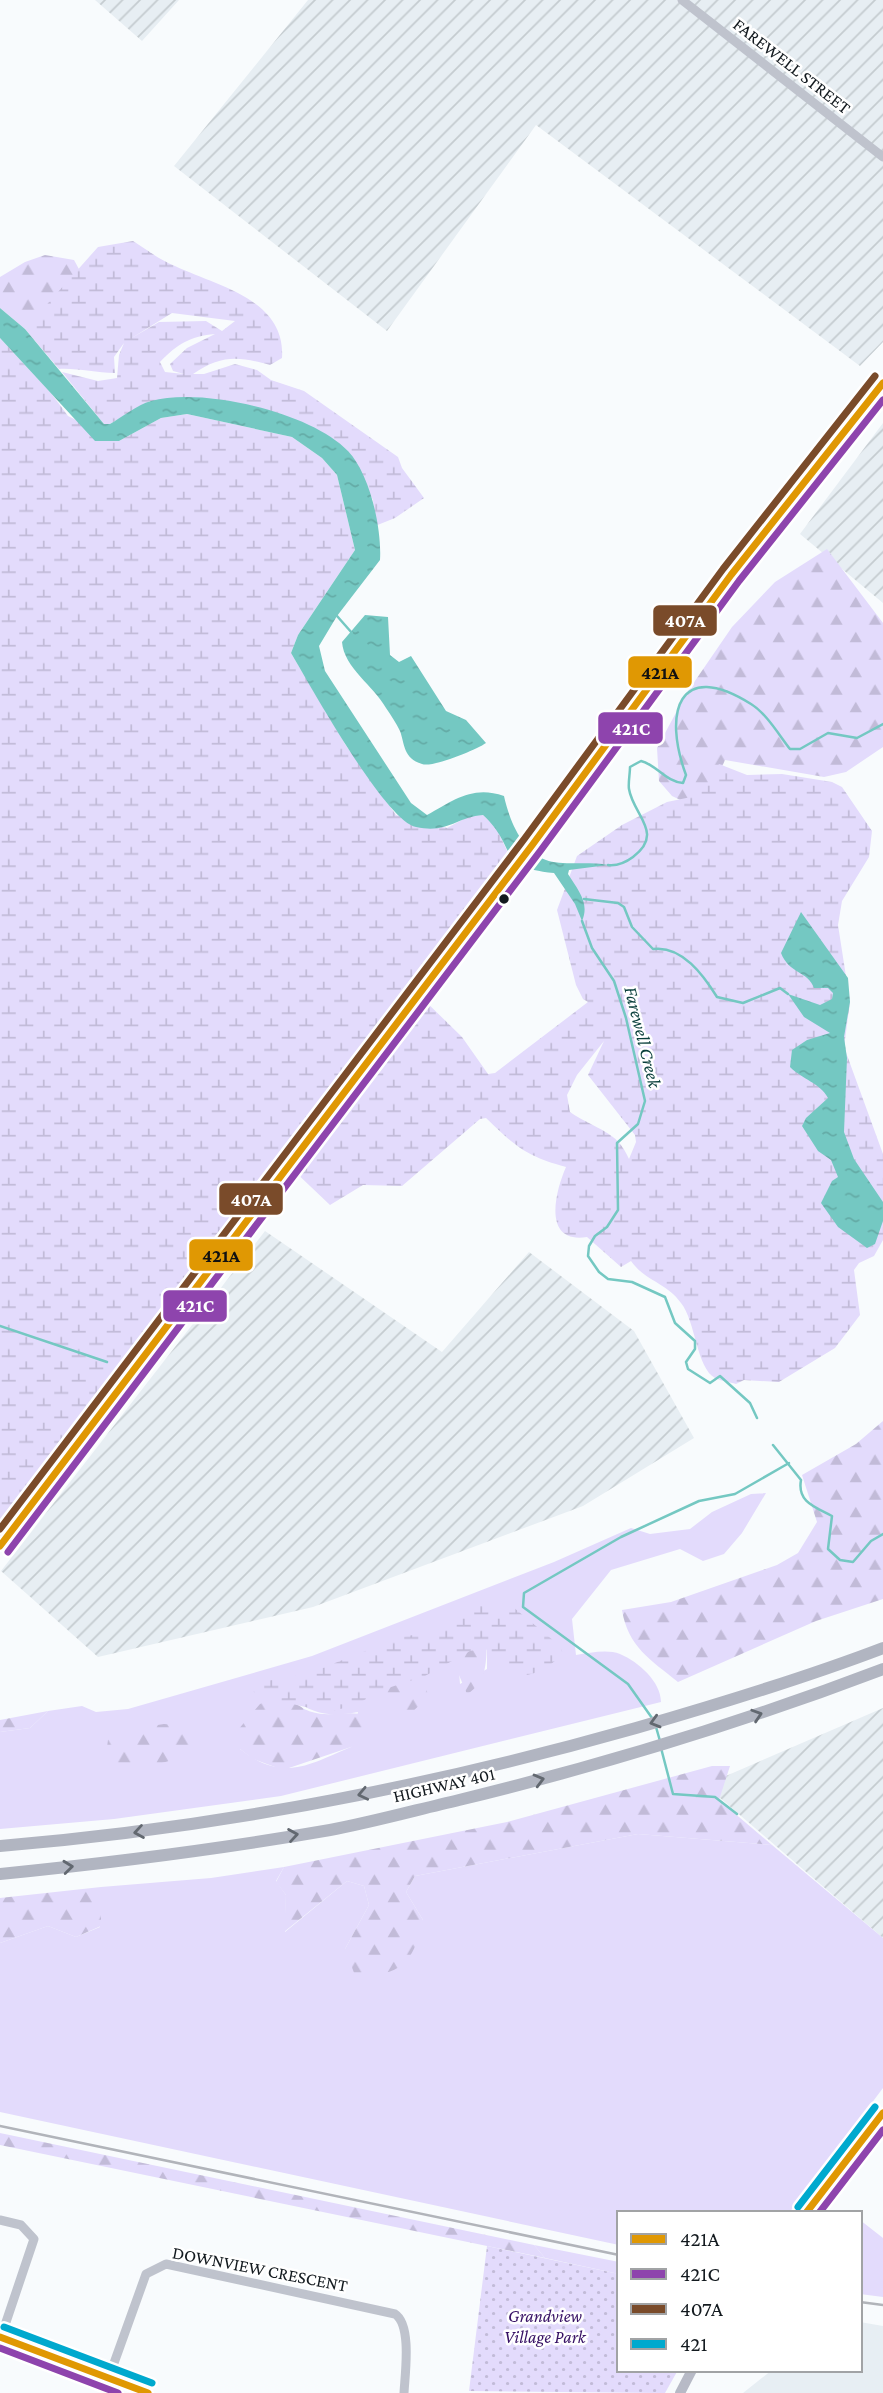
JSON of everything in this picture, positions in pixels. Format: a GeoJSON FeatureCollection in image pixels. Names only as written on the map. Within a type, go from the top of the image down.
{"type":"FeatureCollection","features":[{"type":"Feature","properties":{"kind":"highway","name":"HIGHWAY 401"},"geometry":{"type":"LineString","coordinates":[[0,1846],[102,1837],[305,1806],[420,1782],[540,1755],[750,1695],[883,1648]]}},
{"type":"Feature","properties":{"kind":"highway","name":"HIGHWAY 401"},"geometry":{"type":"LineString","coordinates":[[0,1874],[100,1864],[291,1836],[414,1811],[631,1755],[774,1710],[883,1670]]}},
{"type":"Feature","properties":{"kind":"main road"},"geometry":{"type":"LineString","coordinates":[[808,2211],[883,2113]]}},
{"type":"Feature","properties":{"kind":"main road"},"geometry":{"type":"LineString","coordinates":[[680,2393],[691,2372]]}},
{"type":"Feature","properties":{"kind":"street","name":"FAREWELL STREET"},"geometry":{"type":"LineString","coordinates":[[682,0],[883,157]]}},
{"type":"Feature","properties":{"kind":"street"},"geometry":{"type":"LineString","coordinates":[[0,1546],[533,844],[731,575],[883,383]]}},
{"type":"Feature","properties":{"kind":"street"},"geometry":{"type":"LineString","coordinates":[[0,2220],[21,2225],[34,2239],[0,2337],[148,2393]]}},
{"type":"Feature","properties":{"kind":"street","name":"DOWNVIEW CRESCENT"},"geometry":{"type":"LineString","coordinates":[[109,2378],[146,2274],[166,2264],[396,2314],[401,2318],[405,2332],[404,2393]]}},
{"type":"Feature","properties":{"kind":"shaded area"},"geometry":{"type":"Polygon","coordinates":[[[95,0],[179,0],[142,41],[95,0]]]}},
{"type":"Feature","properties":{"kind":"shaded area"},"geometry":{"type":"Polygon","coordinates":[[[308,0],[883,0],[883,342],[860,366],[536,125],[387,331],[174,166],[308,0]]]}},
{"type":"Feature","properties":{"kind":"shaded area"},"geometry":{"type":"Polygon","coordinates":[[[883,423],[883,603],[800,534],[883,423]]]}},
{"type":"Feature","properties":{"kind":"shaded area"},"geometry":{"type":"Polygon","coordinates":[[[265,1231],[442,1352],[529,1252],[634,1331],[694,1438],[583,1506],[313,1607],[98,1657],[1,1571],[265,1231]]]}},
{"type":"Feature","properties":{"kind":"shaded area"},"geometry":{"type":"Polygon","coordinates":[[[883,1708],[883,1938],[705,1785],[883,1708]]]}},
{"type":"Feature","properties":{"kind":"shaded area"},"geometry":{"type":"Polygon","coordinates":[[[862,2322],[883,2326],[883,2393],[743,2393],[769,2372],[862,2372],[862,2322]]]}},
{"type":"Feature","properties":{"kind":"green space"},"geometry":{"type":"Polygon","coordinates":[[[133,241],[164,261],[228,288],[261,308],[273,322],[280,338],[282,358],[270,365],[239,359],[221,360],[193,374],[204,374],[235,364],[257,370],[271,380],[304,391],[398,457],[402,468],[424,498],[395,518],[375,526],[373,500],[347,450],[150,401],[110,424],[104,424],[62,372],[98,381],[117,378],[119,355],[124,343],[114,357],[115,373],[59,369],[25,329],[98,247],[133,241]],[[172,313],[130,339],[159,322],[206,321],[222,331],[235,321],[172,313]],[[215,334],[192,339],[172,350],[160,362],[165,372],[184,374],[173,371],[170,364],[187,348],[215,334]]]}},
{"type":"Feature","properties":{"kind":"green space"},"geometry":{"type":"Polygon","coordinates":[[[45,255],[74,260],[80,271],[75,294],[25,329],[0,308],[0,277],[25,262],[45,255]]]}},
{"type":"Feature","properties":{"kind":"green space"},"geometry":{"type":"Polygon","coordinates":[[[0,338],[51,393],[68,416],[119,441],[161,418],[187,414],[292,437],[322,458],[337,475],[355,550],[298,635],[291,653],[345,744],[396,815],[447,828],[469,816],[483,815],[496,827],[509,855],[502,880],[416,992],[462,1037],[488,1074],[495,1073],[588,1002],[583,999],[576,985],[557,910],[577,856],[622,825],[667,802],[691,797],[709,782],[719,764],[747,775],[782,774],[832,782],[842,787],[872,831],[869,857],[842,901],[838,925],[850,1002],[844,1047],[883,1154],[883,1240],[874,1256],[859,1263],[854,1270],[860,1315],[835,1348],[779,1382],[744,1380],[736,1384],[717,1379],[709,1372],[686,1311],[675,1296],[631,1261],[621,1267],[587,1237],[573,1237],[563,1233],[558,1225],[556,1202],[566,1167],[522,1149],[486,1118],[480,1119],[402,1186],[363,1185],[330,1205],[290,1167],[0,1541],[0,338]],[[604,1041],[577,1075],[567,1095],[570,1112],[612,1136],[629,1159],[636,1142],[635,1135],[588,1075],[604,1041]]]}},
{"type":"Feature","properties":{"kind":"green space"},"geometry":{"type":"Polygon","coordinates":[[[827,549],[883,623],[883,747],[846,772],[824,777],[725,760],[709,796],[693,806],[672,796],[659,781],[657,748],[686,694],[732,627],[775,582],[827,549]]]}},
{"type":"Feature","properties":{"kind":"green space"},"geometry":{"type":"Polygon","coordinates":[[[883,1421],[883,1599],[816,1621],[678,1682],[642,1652],[629,1634],[622,1610],[671,1602],[777,1565],[798,1553],[817,1522],[802,1475],[856,1444],[883,1421]]]}},
{"type":"Feature","properties":{"kind":"green space"},"geometry":{"type":"Polygon","coordinates":[[[766,1493],[742,1533],[724,1554],[703,1561],[680,1549],[611,1570],[572,1619],[576,1655],[598,1652],[620,1654],[641,1667],[653,1680],[661,1702],[281,1796],[114,1819],[0,1829],[0,1732],[30,1728],[48,1711],[82,1706],[96,1712],[128,1709],[312,1656],[554,1562],[631,1528],[650,1534],[690,1529],[712,1512],[751,1494],[766,1493]],[[487,1639],[459,1672],[460,1684],[487,1669],[487,1639]],[[293,1699],[240,1749],[269,1765],[295,1768],[351,1747],[358,1712],[324,1713],[293,1699]]]}},
{"type":"Feature","properties":{"kind":"green space"},"geometry":{"type":"Polygon","coordinates":[[[501,1604],[513,1607],[560,1646],[563,1654],[538,1672],[516,1675],[505,1670],[485,1648],[470,1651],[425,1676],[385,1689],[353,1706],[327,1712],[262,1697],[251,1690],[266,1681],[307,1674],[401,1637],[426,1633],[474,1606],[501,1604]]]}},
{"type":"Feature","properties":{"kind":"green space"},"geometry":{"type":"Polygon","coordinates":[[[487,1639],[482,1677],[467,1694],[450,1654],[487,1639]]]}},
{"type":"Feature","properties":{"kind":"green space"},"geometry":{"type":"Polygon","coordinates":[[[416,1672],[425,1680],[428,1697],[409,1715],[396,1713],[386,1707],[376,1686],[416,1672]]]}},
{"type":"Feature","properties":{"kind":"green space"},"geometry":{"type":"Polygon","coordinates":[[[278,1697],[319,1714],[361,1714],[367,1716],[369,1723],[351,1747],[283,1770],[253,1759],[240,1749],[237,1731],[260,1704],[278,1697]]]}},
{"type":"Feature","properties":{"kind":"green space"},"geometry":{"type":"Polygon","coordinates":[[[48,1711],[30,1728],[0,1732],[0,1720],[48,1711]]]}},
{"type":"Feature","properties":{"kind":"green space"},"geometry":{"type":"Polygon","coordinates":[[[164,1724],[187,1726],[212,1739],[182,1757],[154,1765],[129,1766],[118,1763],[106,1754],[108,1740],[125,1730],[164,1724]]]}},
{"type":"Feature","properties":{"kind":"green space"},"geometry":{"type":"Polygon","coordinates":[[[712,1766],[730,1766],[719,1800],[772,1845],[638,1834],[415,1876],[406,1892],[423,1920],[419,1935],[415,1947],[403,1964],[384,1974],[356,1978],[345,1949],[369,1905],[364,1886],[347,1881],[284,1932],[286,1895],[276,1882],[284,1867],[507,1822],[712,1766]]]}},
{"type":"Feature","properties":{"kind":"green space"},"geometry":{"type":"Polygon","coordinates":[[[638,1834],[772,1845],[883,1938],[883,2088],[791,2211],[617,2211],[617,2245],[0,2112],[0,1943],[48,1926],[76,1937],[100,1927],[101,1887],[211,1878],[284,1867],[276,1881],[286,1895],[285,1932],[347,1881],[364,1886],[369,1905],[345,1949],[423,1920],[406,1892],[415,1876],[638,1834]]]}},
{"type":"Feature","properties":{"kind":"green space"},"geometry":{"type":"Polygon","coordinates":[[[101,1887],[101,1926],[76,1937],[48,1926],[0,1943],[0,1898],[101,1887]]]}},
{"type":"Feature","properties":{"kind":"green space"},"geometry":{"type":"Polygon","coordinates":[[[0,2133],[534,2245],[545,2258],[0,2145],[0,2133]]]}},
{"type":"Feature","properties":{"kind":"green space"},"geometry":{"type":"Polygon","coordinates":[[[862,2222],[883,2238],[883,2297],[862,2294],[862,2222]]]}},
{"type":"Feature","properties":{"kind":"green space"},"geometry":{"type":"Polygon","coordinates":[[[534,2245],[617,2262],[617,2274],[545,2258],[534,2245]]]}},
{"type":"Feature","properties":{"kind":"green space","name":"Grandview Village Park"},"geometry":{"type":"Polygon","coordinates":[[[487,2246],[617,2274],[617,2372],[677,2372],[665,2393],[469,2391],[487,2246]]]}},
{"type":"Feature","properties":{"kind":"water"},"geometry":{"type":"Polygon","coordinates":[[[0,308],[25,329],[104,424],[110,424],[151,401],[198,397],[226,400],[283,414],[331,437],[348,451],[363,473],[373,502],[379,533],[380,560],[337,616],[319,646],[325,671],[411,803],[427,815],[455,799],[473,793],[504,796],[517,833],[537,855],[559,863],[608,865],[569,870],[568,874],[584,902],[582,921],[575,904],[554,873],[523,866],[515,860],[494,826],[483,815],[444,827],[427,829],[416,827],[403,819],[386,802],[349,750],[291,653],[298,635],[355,550],[337,475],[322,458],[292,437],[187,414],[161,418],[119,441],[95,441],[0,338],[0,308]]]}},
{"type":"Feature","properties":{"kind":"water"},"geometry":{"type":"Polygon","coordinates":[[[365,615],[388,617],[390,655],[399,662],[411,656],[446,711],[466,720],[486,743],[464,754],[427,765],[408,755],[392,716],[354,669],[344,651],[342,642],[365,615]]]}},
{"type":"Feature","properties":{"kind":"water"},"geometry":{"type":"Polygon","coordinates":[[[801,912],[848,978],[850,1002],[844,1037],[847,1058],[844,1132],[854,1159],[883,1202],[883,1221],[875,1244],[867,1248],[838,1227],[821,1203],[832,1181],[838,1177],[831,1160],[818,1151],[802,1126],[806,1118],[828,1098],[790,1067],[792,1050],[807,1040],[830,1033],[804,1017],[788,994],[820,1005],[832,999],[833,993],[828,988],[814,988],[807,978],[784,960],[781,953],[801,912]]]}},
{"type":"Feature","properties":{"kind":"waterway"},"geometry":{"type":"LineString","coordinates":[[337,616],[352,633]]}},
{"type":"Feature","properties":{"kind":"waterway"},"geometry":{"type":"LineString","coordinates":[[608,865],[630,859],[646,840],[645,824],[629,789],[630,767],[641,761],[672,780],[683,783],[686,775],[679,752],[677,713],[682,699],[692,690],[707,687],[726,691],[751,704],[767,719],[790,749],[800,749],[828,733],[857,738],[883,724]]}},
{"type":"Feature","properties":{"kind":"waterway"},"geometry":{"type":"LineString","coordinates":[[584,899],[618,903],[624,907],[632,927],[653,949],[664,949],[683,957],[706,980],[717,997],[743,1003],[780,988],[788,994]]}},
{"type":"Feature","properties":{"kind":"waterway","name":"Farewell Creek"},"geometry":{"type":"LineString","coordinates":[[582,921],[592,948],[614,981],[626,1018],[645,1101],[638,1124],[617,1143],[618,1210],[607,1227],[595,1236],[589,1246],[588,1256],[599,1272],[608,1279],[632,1282],[665,1297],[675,1323],[695,1341],[695,1349],[686,1362],[688,1369],[710,1383],[720,1376],[750,1403],[757,1418]]}},
{"type":"Feature","properties":{"kind":"waterway"},"geometry":{"type":"LineString","coordinates":[[0,1326],[107,1362]]}},
{"type":"Feature","properties":{"kind":"waterway","name":"Farewell Creek"},"geometry":{"type":"LineString","coordinates":[[773,1445],[801,1480],[800,1487],[805,1499],[832,1516],[828,1549],[840,1560],[853,1562],[871,1541],[883,1534]]}},
{"type":"Feature","properties":{"kind":"waterway"},"geometry":{"type":"LineString","coordinates":[[652,1718],[628,1684],[523,1607],[524,1593],[621,1537],[699,1501],[735,1494],[789,1463]]}},
{"type":"Feature","properties":{"kind":"waterway"},"geometry":{"type":"LineString","coordinates":[[656,1727],[660,1741]]}},
{"type":"Feature","properties":{"kind":"waterway"},"geometry":{"type":"LineString","coordinates":[[661,1748],[673,1794],[715,1797],[737,1814]]}},
{"type":"Feature","properties":{"kind":"railway"},"geometry":{"type":"LineString","coordinates":[[0,2126],[617,2255]]}},
{"type":"Feature","properties":{"kind":"railway"},"geometry":{"type":"LineString","coordinates":[[862,2302],[883,2305]]}},
{"type":"Feature","properties":{"kind":"transit line","name":"407A"},"geometry":{"type":"LineString","coordinates":[[0,1529],[525,838],[723,569],[875,376]]}},
{"type":"Feature","properties":{"kind":"transit line","name":"421A"},"geometry":{"type":"LineString","coordinates":[[0,1546],[533,844],[731,575],[883,383]]}},
{"type":"Feature","properties":{"kind":"transit line","name":"421C"},"geometry":{"type":"LineString","coordinates":[[8,1552],[541,850],[739,581],[883,400]]}},
{"type":"Feature","properties":{"kind":"transit line","name":"421"},"geometry":{"type":"LineString","coordinates":[[798,2207],[875,2107]]}},
{"type":"Feature","properties":{"kind":"transit line","name":"421A"},"geometry":{"type":"LineString","coordinates":[[808,2211],[883,2113]]}},
{"type":"Feature","properties":{"kind":"transit line","name":"421C"},"geometry":{"type":"LineString","coordinates":[[821,2211],[883,2130]]}},
{"type":"Feature","properties":{"kind":"transit line","name":"421"},"geometry":{"type":"LineString","coordinates":[[4,2327],[152,2383]]}},
{"type":"Feature","properties":{"kind":"transit line","name":"421A"},"geometry":{"type":"LineString","coordinates":[[0,2337],[148,2393]]}},
{"type":"Feature","properties":{"kind":"transit line","name":"421C"},"geometry":{"type":"LineString","coordinates":[[0,2348],[118,2393]]}}]}
